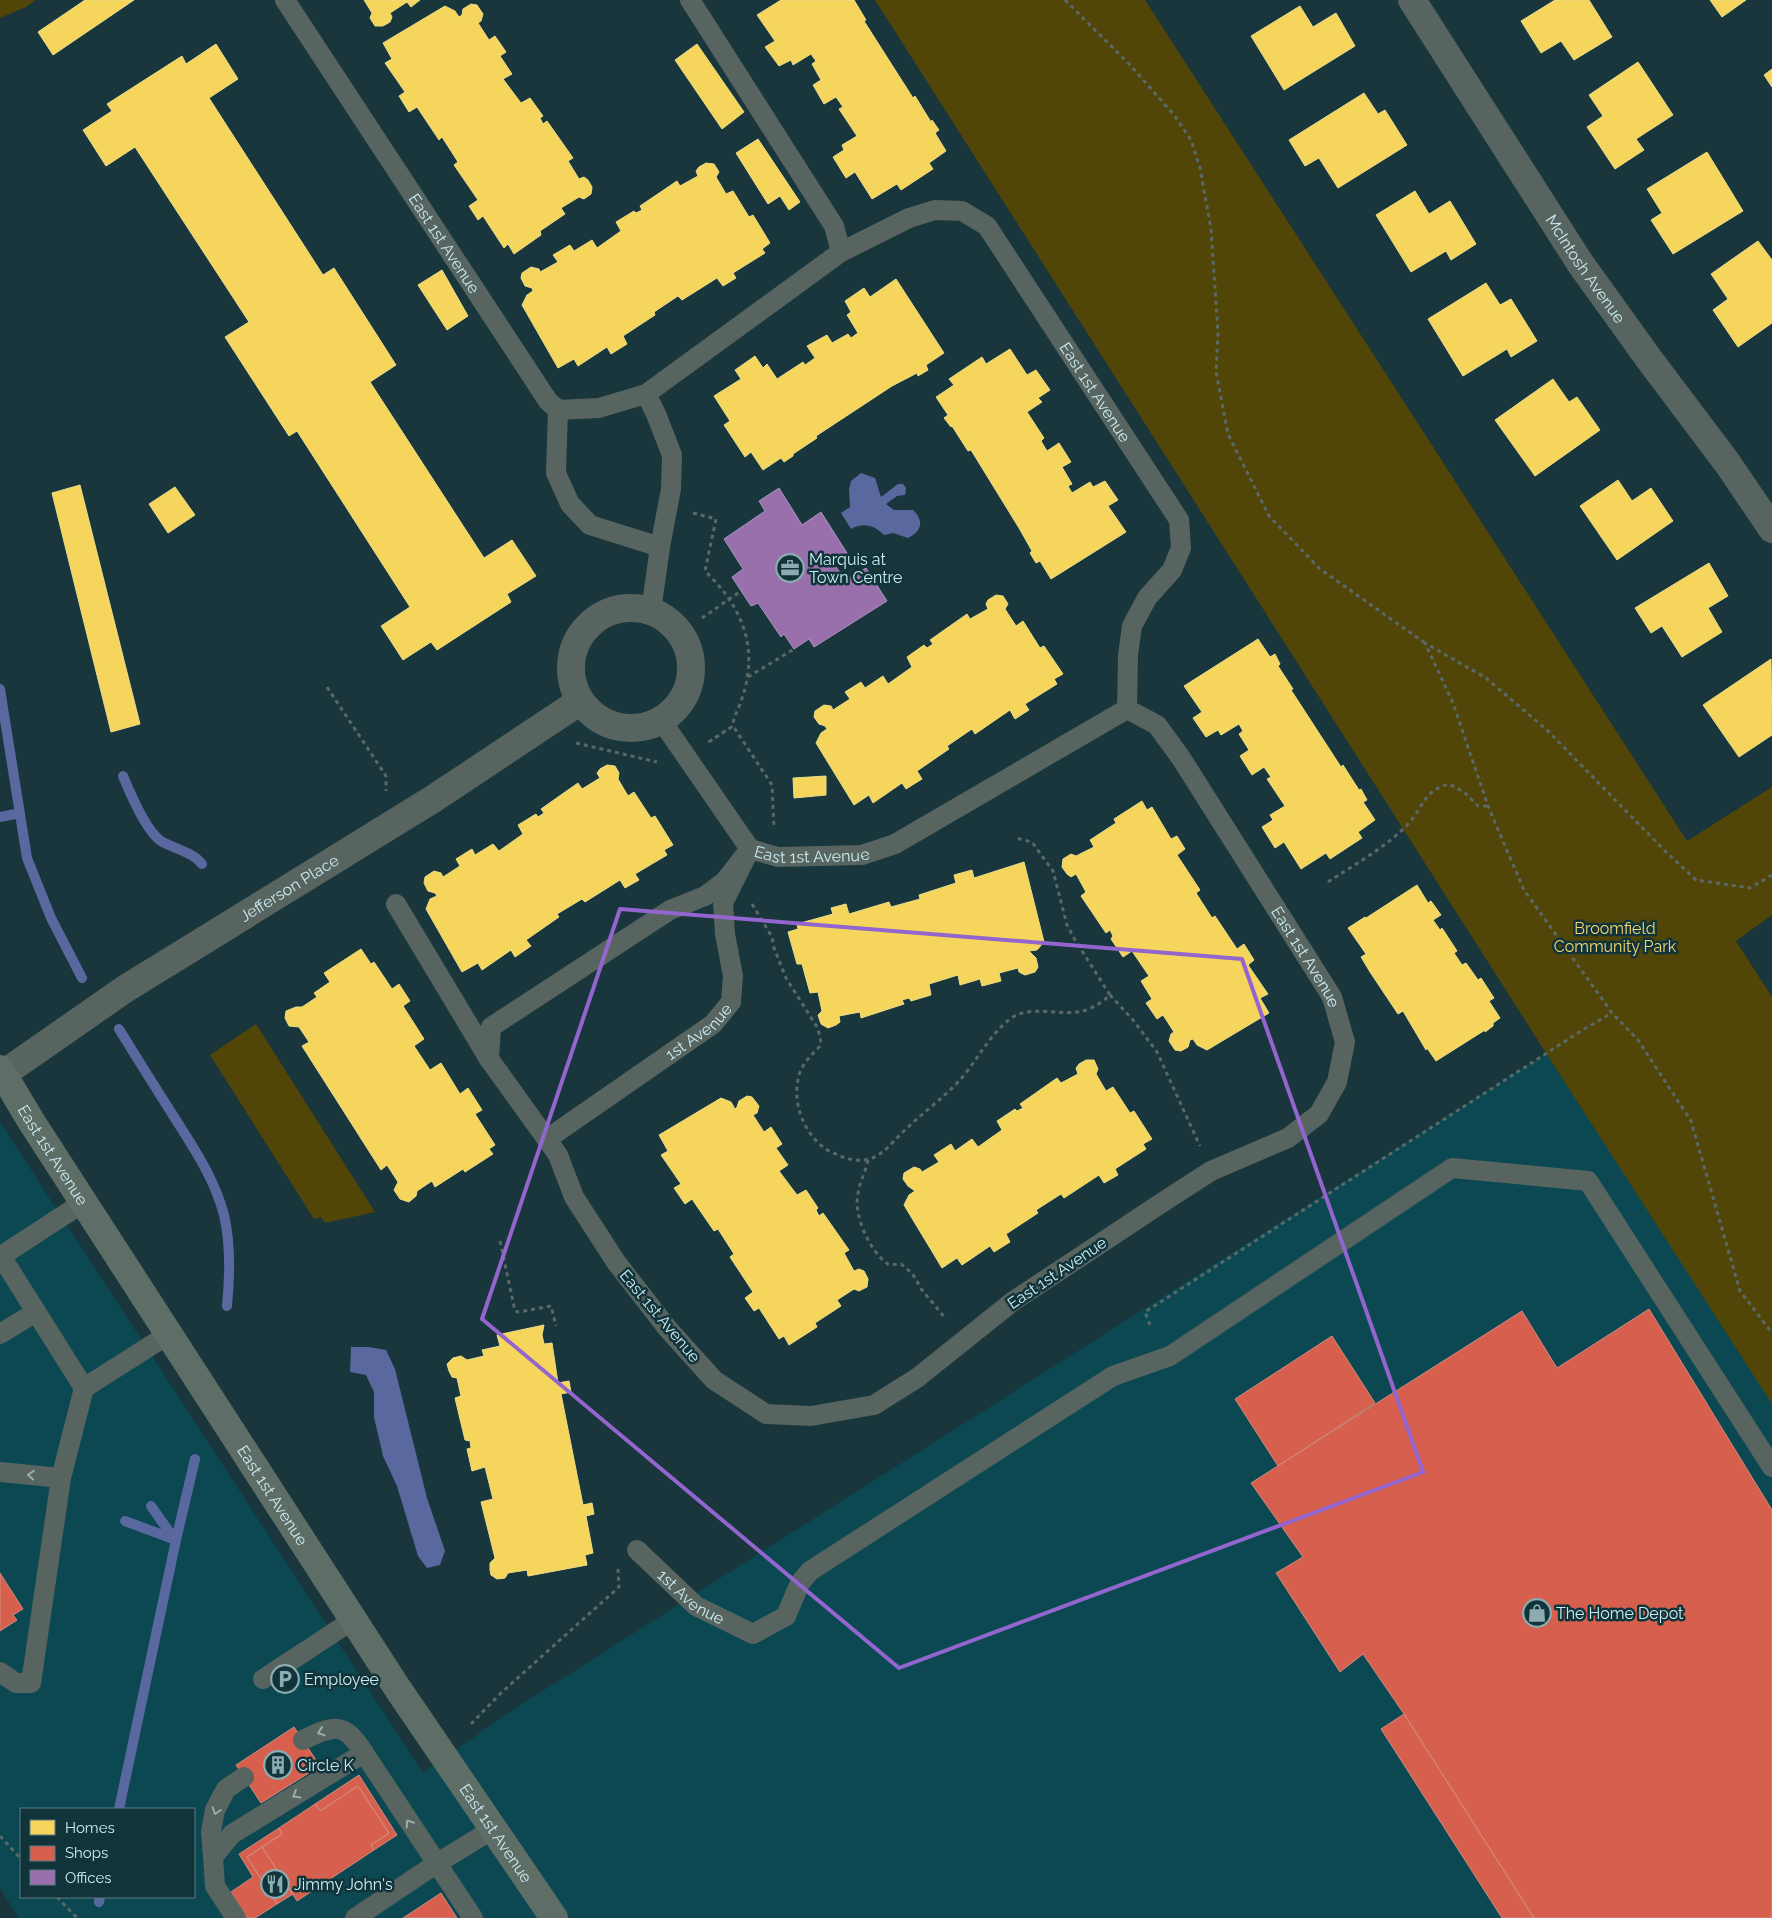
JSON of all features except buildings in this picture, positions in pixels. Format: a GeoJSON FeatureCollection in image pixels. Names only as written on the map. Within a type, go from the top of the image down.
{"type":"FeatureCollection","features":[{"type":"Feature","properties":{"kind":"street","name":"McIntosh Avenue"},"geometry":{"type":"LineString","coordinates":[[1412,0],[1580,263],[1728,464],[1772,528]]}},
{"type":"Feature","properties":{"kind":"street"},"geometry":{"type":"LineString","coordinates":[[631,607],[651,611],[668,620],[681,634],[689,652],[691,671],[687,690],[677,706],[661,720],[643,727],[622,728],[602,721],[579,702],[570,672],[572,653],[580,634],[594,620],[612,610],[631,607]]}},
{"type":"Feature","properties":{"kind":"street","name":"Jefferson Place"},"geometry":{"type":"LineString","coordinates":[[1,1073],[125,989],[433,799],[579,702]]}},
{"type":"Feature","properties":{"kind":"street","name":"East 1st Avenue"},"geometry":{"type":"LineString","coordinates":[[1,1073],[353,1620],[554,1918]]}},
{"type":"Feature","properties":{"kind":"lane","name":"East 1st Avenue"},"geometry":{"type":"LineString","coordinates":[[285,0],[548,401],[558,410],[600,408],[646,394],[841,252],[910,218],[935,210],[962,211],[986,226],[1179,520],[1181,548],[1172,570],[1147,598],[1132,626],[1128,655],[1126,710]]}},
{"type":"Feature","properties":{"kind":"lane"},"geometry":{"type":"LineString","coordinates":[[690,0],[834,226],[841,252]]}},
{"type":"Feature","properties":{"kind":"lane"},"geometry":{"type":"LineString","coordinates":[[646,394],[672,454],[671,489],[660,546],[651,611]]}},
{"type":"Feature","properties":{"kind":"lane"},"geometry":{"type":"LineString","coordinates":[[558,410],[556,473],[570,504],[590,524],[660,546]]}},
{"type":"Feature","properties":{"kind":"lane","name":"East 1st Avenue"},"geometry":{"type":"LineString","coordinates":[[490,1059],[491,1027],[670,910],[705,896],[726,881],[750,849],[778,857],[862,855],[896,844],[1126,710]]}},
{"type":"Feature","properties":{"kind":"lane","name":"East 1st Avenue"},"geometry":{"type":"LineString","coordinates":[[396,904],[490,1059],[558,1155],[574,1197],[616,1262],[668,1329],[714,1380],[766,1414],[811,1416],[874,1406],[918,1378],[1012,1302],[1211,1171],[1288,1138],[1319,1114],[1337,1082],[1344,1042],[1332,997],[1181,758],[1157,724],[1126,710]]}},
{"type":"Feature","properties":{"kind":"lane"},"geometry":{"type":"LineString","coordinates":[[661,720],[750,849]]}},
{"type":"Feature","properties":{"kind":"lane","name":"1st Avenue"},"geometry":{"type":"LineString","coordinates":[[547,1139],[713,1024],[731,1002],[733,976],[725,934],[723,903],[750,849]]}},
{"type":"Feature","properties":{"kind":"lane","name":"1st Avenue"},"geometry":{"type":"LineString","coordinates":[[637,1550],[696,1606],[753,1634],[786,1616],[800,1583],[810,1571],[1112,1376],[1170,1356],[1452,1168],[1588,1181],[1772,1467]]}},
{"type":"Feature","properties":{"kind":"lane"},"geometry":{"type":"LineString","coordinates":[[84,1202],[0,1255],[84,1388]]}},
{"type":"Feature","properties":{"kind":"lane"},"geometry":{"type":"LineString","coordinates":[[0,1334],[36,1312]]}},
{"type":"Feature","properties":{"kind":"lane"},"geometry":{"type":"LineString","coordinates":[[0,1672],[16,1683],[31,1683],[61,1478],[84,1388],[169,1334]]}},
{"type":"Feature","properties":{"kind":"lane"},"geometry":{"type":"LineString","coordinates":[[0,1472],[61,1478]]}},
{"type":"Feature","properties":{"kind":"lane"},"geometry":{"type":"LineString","coordinates":[[263,1678],[353,1620]]}},
{"type":"Feature","properties":{"kind":"lane"},"geometry":{"type":"LineString","coordinates":[[303,1740],[323,1730],[340,1728],[352,1735],[473,1918]]}},
{"type":"Feature","properties":{"kind":"lane"},"geometry":{"type":"LineString","coordinates":[[214,1857],[232,1834],[364,1753]]}},
{"type":"Feature","properties":{"kind":"lane"},"geometry":{"type":"LineString","coordinates":[[236,1918],[215,1886],[211,1831],[215,1810],[226,1789],[244,1777]]}},
{"type":"Feature","properties":{"kind":"lane"},"geometry":{"type":"LineString","coordinates":[[355,1918],[493,1829]]}},
{"type":"Feature","properties":{"kind":"path"},"geometry":{"type":"LineString","coordinates":[[1065,0],[1131,66],[1174,115],[1191,140],[1200,168],[1211,229],[1218,333],[1216,372],[1228,434],[1269,516],[1320,569],[1425,642],[1486,678],[1547,730],[1665,852],[1696,880],[1750,888],[1772,875]]}},
{"type":"Feature","properties":{"kind":"path"},"geometry":{"type":"LineString","coordinates":[[668,509],[716,518],[705,571],[730,599],[743,625],[747,646],[748,677],[741,704],[733,719],[733,726],[707,743],[726,730],[733,726],[772,785],[774,831]]}},
{"type":"Feature","properties":{"kind":"path"},"geometry":{"type":"LineString","coordinates":[[702,618],[741,591]]}},
{"type":"Feature","properties":{"kind":"path"},"geometry":{"type":"LineString","coordinates":[[1425,642],[1453,702],[1488,806],[1524,890],[1612,1013],[1638,1040],[1691,1121],[1740,1291],[1772,1334]]}},
{"type":"Feature","properties":{"kind":"path"},"geometry":{"type":"LineString","coordinates":[[748,677],[794,648]]}},
{"type":"Feature","properties":{"kind":"path"},"geometry":{"type":"LineString","coordinates":[[328,686],[386,776],[386,793]]}},
{"type":"Feature","properties":{"kind":"path"},"geometry":{"type":"LineString","coordinates":[[1328,882],[1393,838],[1409,823],[1425,799],[1437,787],[1449,784],[1464,792],[1478,806],[1488,806]]}},
{"type":"Feature","properties":{"kind":"path"},"geometry":{"type":"LineString","coordinates":[[1016,838],[1032,842],[1052,871],[1067,925],[1085,958],[1110,995],[1133,1020],[1156,1052],[1211,1171]]}},
{"type":"Feature","properties":{"kind":"path"},"geometry":{"type":"LineString","coordinates":[[751,898],[752,904],[772,937],[774,948],[786,978],[817,1027],[820,1036],[820,1045],[807,1059],[799,1074],[797,1091],[800,1114],[809,1132],[824,1148],[854,1160],[868,1160],[889,1147],[903,1131],[955,1086],[994,1035],[1015,1015],[1044,1011],[1079,1012],[1103,1002],[1110,995]]}},
{"type":"Feature","properties":{"kind":"path"},"geometry":{"type":"LineString","coordinates":[[1150,1326],[1145,1312],[1580,1031],[1612,1013]]}},
{"type":"Feature","properties":{"kind":"path"},"geometry":{"type":"LineString","coordinates":[[868,1160],[857,1195],[858,1216],[867,1238],[880,1259],[889,1265],[901,1264],[912,1273],[922,1290],[946,1319]]}},
{"type":"Feature","properties":{"kind":"path"},"geometry":{"type":"LineString","coordinates":[[500,1241],[515,1311],[519,1312],[551,1306],[556,1326]]}},
{"type":"Feature","properties":{"kind":"path"},"geometry":{"type":"LineString","coordinates":[[471,1724],[501,1693],[618,1587],[618,1568],[637,1550]]}},
{"type":"Feature","properties":{"kind":"path"},"geometry":{"type":"LineString","coordinates":[[0,1836],[20,1858]]}},
{"type":"Feature","properties":{"kind":"path"},"geometry":{"type":"LineString","coordinates":[[58,1898],[78,1918]]}},
{"type":"Feature","properties":{"kind":"highlighted area"},"geometry":{"type":"Polygon","coordinates":[[[620,909],[1242,959],[1423,1472],[899,1668],[482,1319],[620,909]]]}},
{"type":"Feature","properties":{"kind":"shaded area"},"geometry":{"type":"Polygon","coordinates":[[[1548,1052],[1772,1402],[1772,1918],[19,1918],[0,1888],[0,1122],[423,1773],[505,1715],[1548,1052]]]}},
{"type":"Feature","properties":{"kind":"green space"},"geometry":{"type":"Polygon","coordinates":[[[0,0],[36,0],[26,7],[0,18],[0,0]]]}},
{"type":"Feature","properties":{"kind":"green space","name":"Broomfield Community Park"},"geometry":{"type":"Polygon","coordinates":[[[875,0],[1145,0],[1687,841],[1772,787],[1772,915],[1736,941],[1772,997],[1772,1404],[1544,1050],[875,0]]]}},
{"type":"Feature","properties":{"kind":"green space"},"geometry":{"type":"Polygon","coordinates":[[[256,1024],[375,1212],[325,1223],[321,1217],[314,1219],[210,1055],[256,1024]]]}},
{"type":"Feature","properties":{"kind":"water"},"geometry":{"type":"Polygon","coordinates":[[[861,473],[875,478],[881,497],[898,484],[903,484],[906,488],[905,495],[897,496],[886,504],[894,510],[913,510],[920,522],[916,532],[908,538],[893,533],[884,535],[873,527],[864,525],[851,529],[841,513],[850,507],[849,489],[851,481],[861,473]]]}},
{"type":"Feature","properties":{"kind":"water"},"geometry":{"type":"Polygon","coordinates":[[[351,1347],[369,1347],[386,1350],[395,1369],[427,1498],[445,1551],[440,1565],[427,1568],[418,1556],[397,1486],[383,1456],[374,1417],[374,1392],[366,1375],[350,1372],[351,1347]]]}},
{"type":"Feature","properties":{"kind":"waterway"},"geometry":{"type":"LineString","coordinates":[[0,689],[27,858],[51,918],[82,978]]}},
{"type":"Feature","properties":{"kind":"waterway"},"geometry":{"type":"LineString","coordinates":[[123,776],[139,811],[155,836],[166,844],[194,856],[202,864]]}},
{"type":"Feature","properties":{"kind":"waterway"},"geometry":{"type":"LineString","coordinates":[[0,817],[20,813]]}},
{"type":"Feature","properties":{"kind":"waterway"},"geometry":{"type":"LineString","coordinates":[[119,1029],[197,1154],[210,1177],[220,1202],[229,1249],[227,1306]]}},
{"type":"Feature","properties":{"kind":"waterway"},"geometry":{"type":"LineString","coordinates":[[119,1808],[195,1459]]}},
{"type":"Feature","properties":{"kind":"waterway"},"geometry":{"type":"LineString","coordinates":[[151,1506],[175,1540]]}},
{"type":"Feature","properties":{"kind":"waterway"},"geometry":{"type":"LineString","coordinates":[[125,1521],[176,1540]]}},
{"type":"Feature","properties":{"kind":"waterway"},"geometry":{"type":"LineString","coordinates":[[99,1902],[100,1898]]}},
{"type":"Feature","properties":{"kind":"place","name":"Marquis at Town Centre"},"geometry":{"type":"Point","coordinates":[790,568]}},
{"type":"Feature","properties":{"kind":"place","name":"The Home Depot"},"geometry":{"type":"Point","coordinates":[1537,1613]}},
{"type":"Feature","properties":{"kind":"place","name":"Employee"},"geometry":{"type":"Point","coordinates":[285,1679]}},
{"type":"Feature","properties":{"kind":"place","name":"Circle K"},"geometry":{"type":"Point","coordinates":[278,1765]}},
{"type":"Feature","properties":{"kind":"place","name":"Jimmy John's"},"geometry":{"type":"Point","coordinates":[275,1884]}}]}
